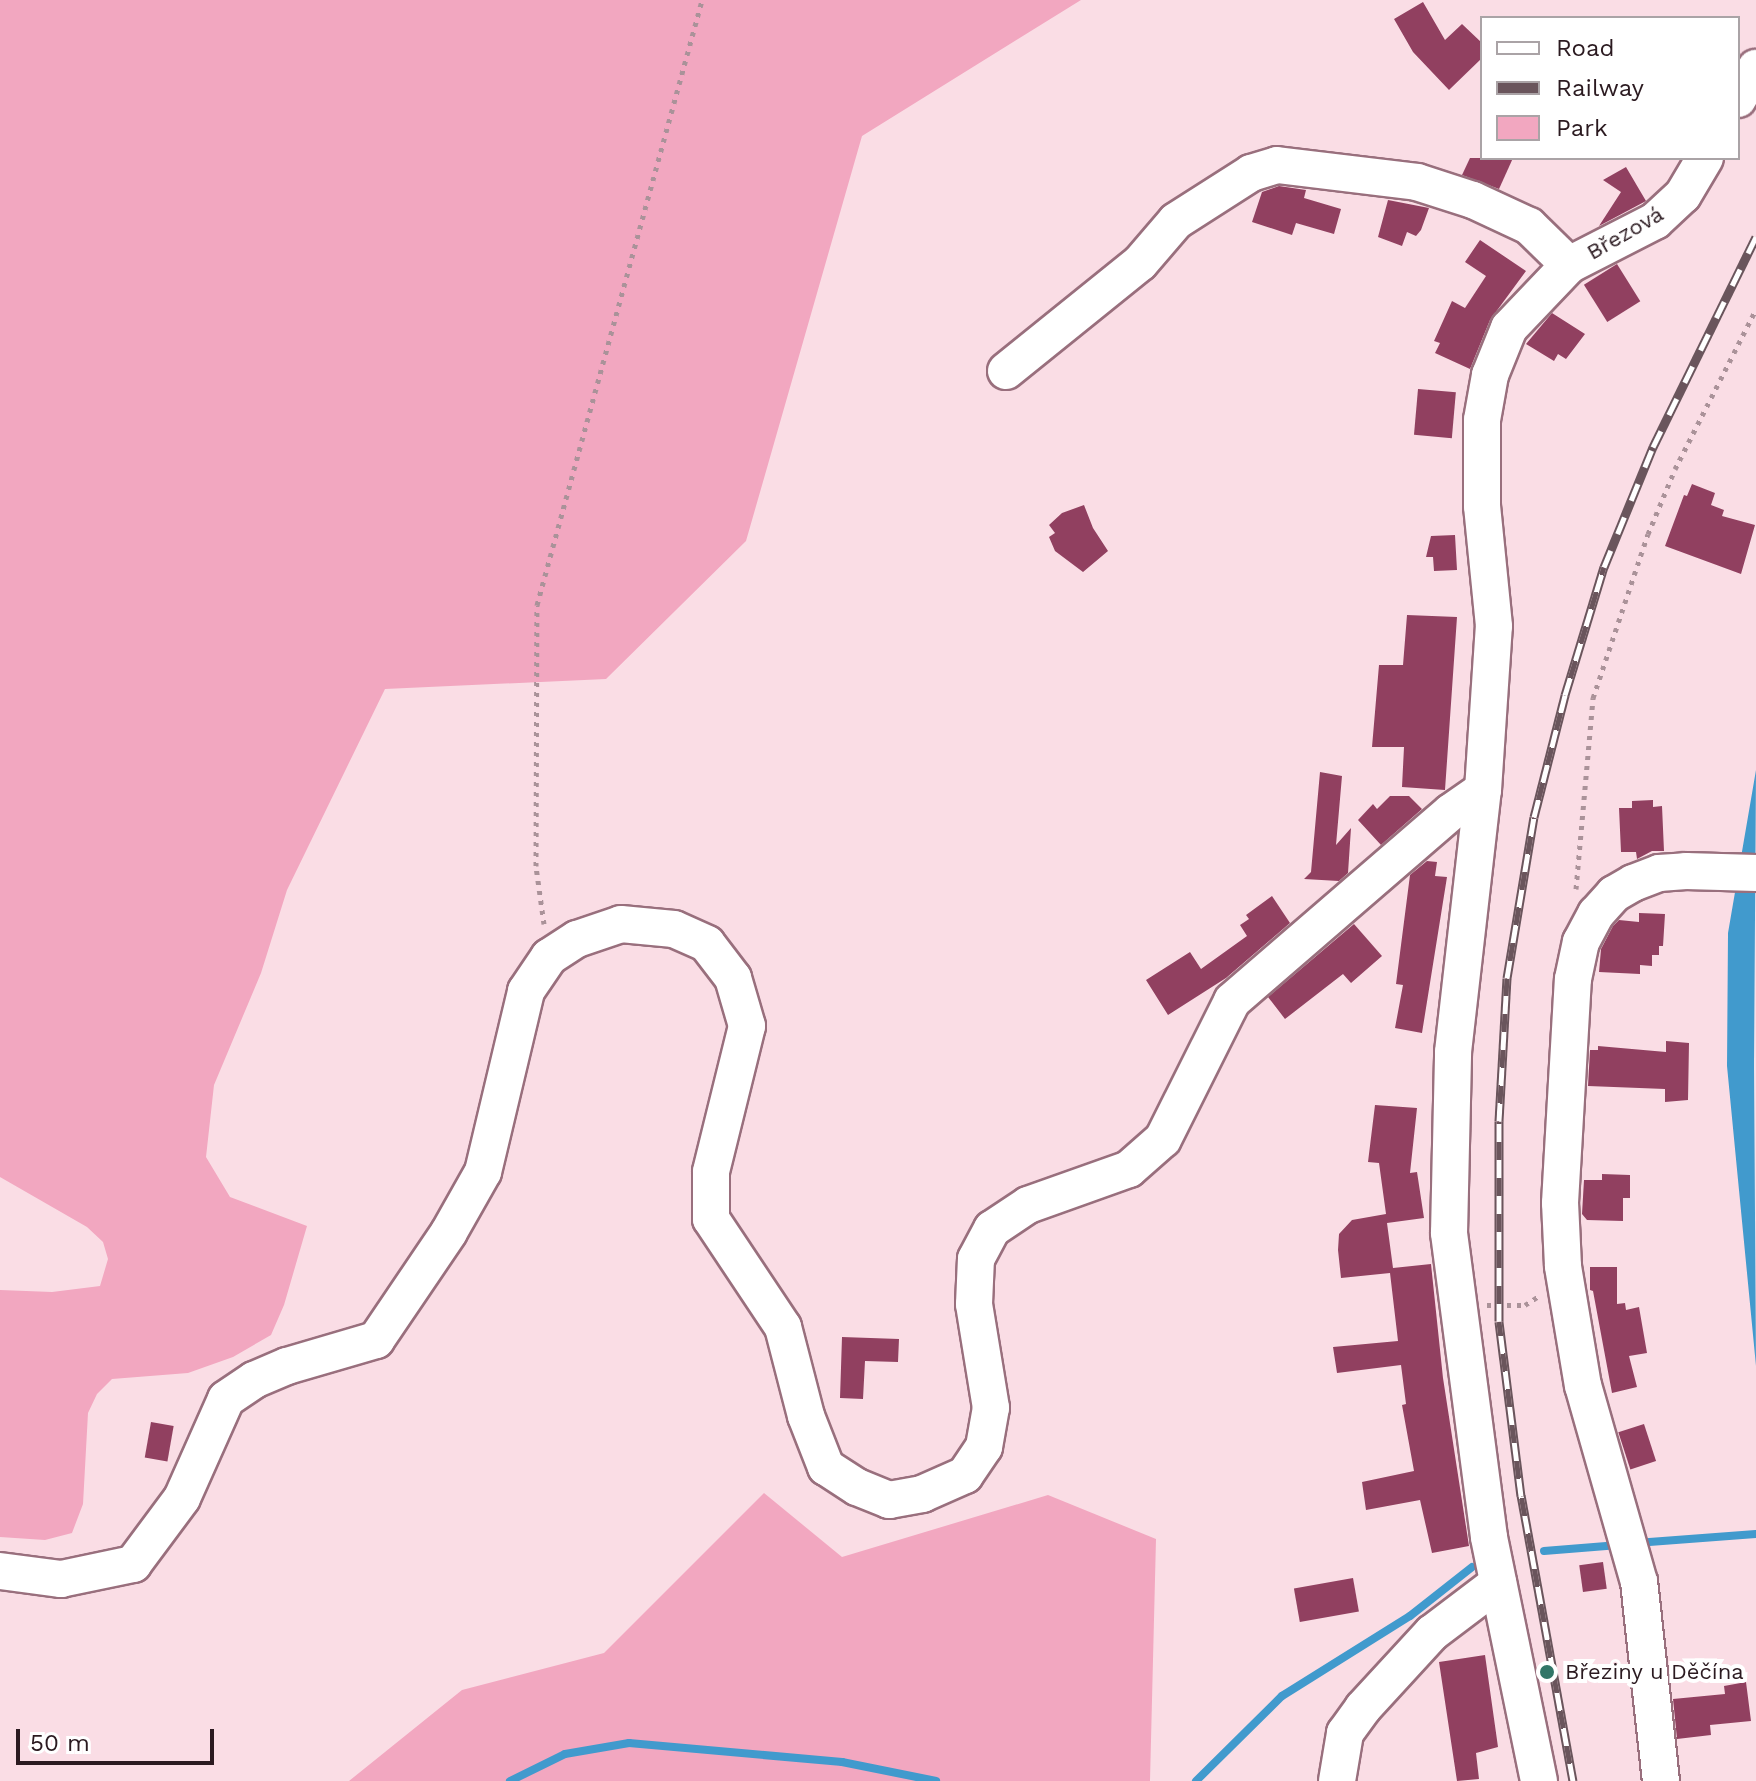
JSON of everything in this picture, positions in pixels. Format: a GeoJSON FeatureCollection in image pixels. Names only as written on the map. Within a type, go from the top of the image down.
{"type":"FeatureCollection","features":[{"type":"Feature","properties":{"kind":"street"},"geometry":{"type":"LineString","coordinates":[[1740,96],[1756,68]]}},
{"type":"Feature","properties":{"kind":"street","name":"Březová"},"geometry":{"type":"LineString","coordinates":[[1539,1781],[1498,1583],[1449,1233],[1453,1052],[1483,790],[1494,626],[1482,506],[1482,420],[1490,375],[1509,328],[1569,265],[1655,221],[1683,195],[1704,160]]}},
{"type":"Feature","properties":{"kind":"street"},"geometry":{"type":"LineString","coordinates":[[1006,371],[1140,263],[1176,221],[1251,173],[1277,165],[1417,182],[1473,200],[1529,226],[1569,265]]}},
{"type":"Feature","properties":{"kind":"street"},"geometry":{"type":"LineString","coordinates":[[0,1571],[61,1579],[133,1564],[182,1498],[226,1399],[254,1380],[287,1366],[376,1340],[449,1232],[483,1172],[526,991],[549,957],[577,939],[621,924],[674,929],[707,944],[733,978],[747,1026],[711,1172],[711,1219],[783,1327],[806,1416],[826,1467],[857,1487],[889,1500],[922,1494],[965,1475],[984,1447],[991,1408],[974,1304],[976,1259],[992,1229],[1028,1205],[1129,1169],[1163,1139],[1232,1001],[1451,812],[1483,790]]}},
{"type":"Feature","properties":{"kind":"street"},"geometry":{"type":"LineString","coordinates":[[1661,1781],[1653,1687],[1628,1541],[1583,1386],[1563,1266],[1560,1188],[1573,979],[1581,942],[1596,914],[1614,894],[1659,873],[1756,873]]}},
{"type":"Feature","properties":{"kind":"street"},"geometry":{"type":"LineString","coordinates":[[1337,1781],[1345,1733],[1363,1708],[1432,1633],[1498,1583]]}},
{"type":"Feature","properties":{"kind":"path"},"geometry":{"type":"LineString","coordinates":[[549,957],[536,866],[537,605],[702,0]]}},
{"type":"Feature","properties":{"kind":"path"},"geometry":{"type":"LineString","coordinates":[[1581,942],[1575,899],[1593,698],[1648,534],[1675,469],[1756,309]]}},
{"type":"Feature","properties":{"kind":"path"},"geometry":{"type":"LineString","coordinates":[[1458,1305],[1525,1305],[1539,1296],[1563,1266]]}},
{"type":"Feature","properties":{"kind":"green space"},"geometry":{"type":"Polygon","coordinates":[[[0,0],[1081,0],[862,136],[746,541],[606,679],[385,689],[287,890],[261,973],[214,1085],[206,1157],[230,1197],[307,1226],[284,1305],[271,1335],[233,1357],[188,1373],[112,1379],[97,1394],[88,1413],[83,1504],[72,1533],[45,1540],[0,1537],[0,1290],[52,1292],[100,1286],[108,1259],[103,1242],[87,1227],[0,1177],[0,0]]]}},
{"type":"Feature","properties":{"kind":"green space"},"geometry":{"type":"Polygon","coordinates":[[[764,1493],[842,1557],[1048,1495],[1156,1539],[1150,1781],[349,1781],[462,1690],[604,1653],[764,1493]]]}},
{"type":"Feature","properties":{"kind":"water"},"geometry":{"type":"Polygon","coordinates":[[[1756,770],[1756,1366],[1727,1066],[1728,933],[1756,770]]]}},
{"type":"Feature","properties":{"kind":"building"},"geometry":{"type":"Polygon","coordinates":[[[1423,2],[1445,40],[1462,24],[1480,41],[1480,60],[1449,90],[1413,52],[1394,19],[1423,2]]]}},
{"type":"Feature","properties":{"kind":"building"},"geometry":{"type":"Polygon","coordinates":[[[1470,158],[1512,160],[1499,189],[1462,175],[1470,158]]]}},
{"type":"Feature","properties":{"kind":"building"},"geometry":{"type":"Polygon","coordinates":[[[1626,167],[1646,201],[1599,226],[1621,192],[1603,180],[1626,167]]]}},
{"type":"Feature","properties":{"kind":"building"},"geometry":{"type":"Polygon","coordinates":[[[1279,186],[1306,190],[1304,198],[1341,209],[1334,234],[1296,223],[1292,235],[1252,222],[1262,192],[1279,186]]]}},
{"type":"Feature","properties":{"kind":"building"},"geometry":{"type":"Polygon","coordinates":[[[1388,200],[1429,208],[1421,230],[1416,236],[1407,232],[1402,246],[1378,237],[1388,200]]]}},
{"type":"Feature","properties":{"kind":"building"},"geometry":{"type":"Polygon","coordinates":[[[1480,240],[1526,271],[1490,320],[1470,369],[1435,353],[1440,343],[1434,341],[1452,301],[1465,308],[1486,276],[1465,262],[1480,240]]]}},
{"type":"Feature","properties":{"kind":"building"},"geometry":{"type":"Polygon","coordinates":[[[1617,264],[1640,301],[1607,322],[1584,285],[1617,264]]]}},
{"type":"Feature","properties":{"kind":"building"},"geometry":{"type":"Polygon","coordinates":[[[1552,313],[1585,334],[1566,359],[1558,354],[1554,361],[1526,344],[1552,313]]]}},
{"type":"Feature","properties":{"kind":"building"},"geometry":{"type":"Polygon","coordinates":[[[1418,389],[1456,392],[1452,438],[1414,435],[1418,389]]]}},
{"type":"Feature","properties":{"kind":"building"},"geometry":{"type":"Polygon","coordinates":[[[1692,484],[1715,493],[1711,505],[1724,510],[1722,516],[1755,525],[1741,574],[1665,546],[1684,495],[1687,496],[1692,484]]]}},
{"type":"Feature","properties":{"kind":"building"},"geometry":{"type":"Polygon","coordinates":[[[1084,505],[1093,528],[1108,551],[1083,572],[1055,551],[1049,537],[1055,533],[1049,525],[1062,513],[1084,505]]]}},
{"type":"Feature","properties":{"kind":"building"},"geometry":{"type":"Polygon","coordinates":[[[1455,535],[1457,570],[1434,571],[1433,557],[1426,557],[1431,536],[1455,535]]]}},
{"type":"Feature","properties":{"kind":"building"},"geometry":{"type":"Polygon","coordinates":[[[1407,615],[1457,617],[1445,790],[1402,787],[1404,747],[1372,747],[1379,665],[1403,665],[1407,615]]]}},
{"type":"Feature","properties":{"kind":"building"},"geometry":{"type":"Polygon","coordinates":[[[1320,772],[1342,776],[1336,845],[1351,828],[1348,873],[1339,881],[1304,879],[1311,872],[1320,772]]]}},
{"type":"Feature","properties":{"kind":"building"},"geometry":{"type":"Polygon","coordinates":[[[1390,796],[1409,796],[1422,809],[1381,845],[1358,820],[1373,804],[1377,809],[1390,796]]]}},
{"type":"Feature","properties":{"kind":"building"},"geometry":{"type":"Polygon","coordinates":[[[1653,800],[1653,807],[1662,806],[1664,851],[1652,851],[1637,859],[1636,852],[1621,852],[1619,808],[1632,808],[1632,801],[1653,800]]]}},
{"type":"Feature","properties":{"kind":"building"},"geometry":{"type":"Polygon","coordinates":[[[1427,861],[1437,862],[1435,876],[1447,877],[1422,1033],[1395,1028],[1403,985],[1396,984],[1410,875],[1427,861]]]}},
{"type":"Feature","properties":{"kind":"building"},"geometry":{"type":"Polygon","coordinates":[[[1272,896],[1290,923],[1226,978],[1168,1015],[1146,980],[1190,952],[1201,969],[1247,936],[1240,925],[1249,919],[1246,915],[1272,896]]]}},
{"type":"Feature","properties":{"kind":"building"},"geometry":{"type":"Polygon","coordinates":[[[1639,913],[1665,914],[1663,946],[1659,946],[1659,955],[1652,955],[1652,966],[1640,965],[1640,974],[1599,972],[1601,949],[1613,926],[1619,920],[1639,922],[1639,913]]]}},
{"type":"Feature","properties":{"kind":"building"},"geometry":{"type":"Polygon","coordinates":[[[1354,924],[1382,956],[1351,983],[1343,974],[1285,1019],[1268,997],[1354,924]]]}},
{"type":"Feature","properties":{"kind":"building"},"geometry":{"type":"Polygon","coordinates":[[[1666,1041],[1689,1043],[1688,1100],[1665,1102],[1665,1089],[1588,1086],[1590,1050],[1598,1050],[1598,1046],[1666,1052],[1666,1041]]]}},
{"type":"Feature","properties":{"kind":"building"},"geometry":{"type":"Polygon","coordinates":[[[1375,1105],[1417,1108],[1410,1173],[1417,1172],[1424,1218],[1387,1223],[1393,1268],[1431,1264],[1443,1378],[1469,1546],[1432,1553],[1420,1500],[1366,1510],[1362,1482],[1414,1471],[1402,1405],[1406,1404],[1401,1365],[1337,1373],[1333,1347],[1398,1341],[1390,1273],[1341,1278],[1338,1250],[1339,1234],[1352,1220],[1386,1214],[1379,1163],[1368,1162],[1375,1105]]]}},
{"type":"Feature","properties":{"kind":"building"},"geometry":{"type":"Polygon","coordinates":[[[1602,1174],[1630,1175],[1630,1198],[1623,1198],[1623,1221],[1587,1220],[1582,1214],[1584,1180],[1602,1180],[1602,1174]]]}},
{"type":"Feature","properties":{"kind":"building"},"geometry":{"type":"Polygon","coordinates":[[[1590,1267],[1617,1267],[1617,1304],[1625,1303],[1626,1310],[1639,1307],[1647,1353],[1629,1356],[1637,1387],[1612,1393],[1593,1291],[1590,1290],[1590,1267]]]}},
{"type":"Feature","properties":{"kind":"building"},"geometry":{"type":"Polygon","coordinates":[[[842,1337],[899,1339],[898,1362],[865,1361],[863,1399],[840,1398],[842,1337]]]}},
{"type":"Feature","properties":{"kind":"building"},"geometry":{"type":"Polygon","coordinates":[[[151,1422],[174,1426],[167,1461],[145,1457],[151,1422]]]}},
{"type":"Feature","properties":{"kind":"building"},"geometry":{"type":"Polygon","coordinates":[[[1644,1424],[1656,1461],[1630,1469],[1618,1432],[1644,1424]]]}},
{"type":"Feature","properties":{"kind":"building"},"geometry":{"type":"Polygon","coordinates":[[[1603,1562],[1607,1589],[1583,1592],[1579,1565],[1603,1562]]]}},
{"type":"Feature","properties":{"kind":"building"},"geometry":{"type":"Polygon","coordinates":[[[1353,1578],[1359,1611],[1300,1622],[1294,1588],[1353,1578]]]}},
{"type":"Feature","properties":{"kind":"building"},"geometry":{"type":"Polygon","coordinates":[[[1485,1655],[1498,1747],[1476,1753],[1479,1779],[1457,1781],[1439,1662],[1485,1655]]]}},
{"type":"Feature","properties":{"kind":"building"},"geometry":{"type":"Polygon","coordinates":[[[1746,1682],[1751,1721],[1710,1725],[1711,1735],[1677,1739],[1673,1699],[1725,1694],[1724,1686],[1746,1682]]]}},
{"type":"Feature","properties":{"kind":"waterway"},"geometry":{"type":"LineString","coordinates":[[1636,1543],[1756,1534]]}},
{"type":"Feature","properties":{"kind":"waterway"},"geometry":{"type":"LineString","coordinates":[[1544,1551],[1619,1545]]}},
{"type":"Feature","properties":{"kind":"waterway"},"geometry":{"type":"LineString","coordinates":[[1196,1781],[1282,1696],[1410,1616],[1472,1567]]}},
{"type":"Feature","properties":{"kind":"waterway"},"geometry":{"type":"LineString","coordinates":[[510,1781],[565,1754],[629,1743],[842,1762],[936,1781]]}},
{"type":"Feature","properties":{"kind":"railway"},"geometry":{"type":"LineString","coordinates":[[1573,1781],[1521,1496],[1499,1321],[1499,1121],[1507,978],[1534,817],[1565,695],[1604,567],[1653,447],[1756,237]]}},
{"type":"Feature","properties":{"kind":"place","name":"Březiny u Děčína"},"geometry":{"type":"Point","coordinates":[1547,1672]}}]}
